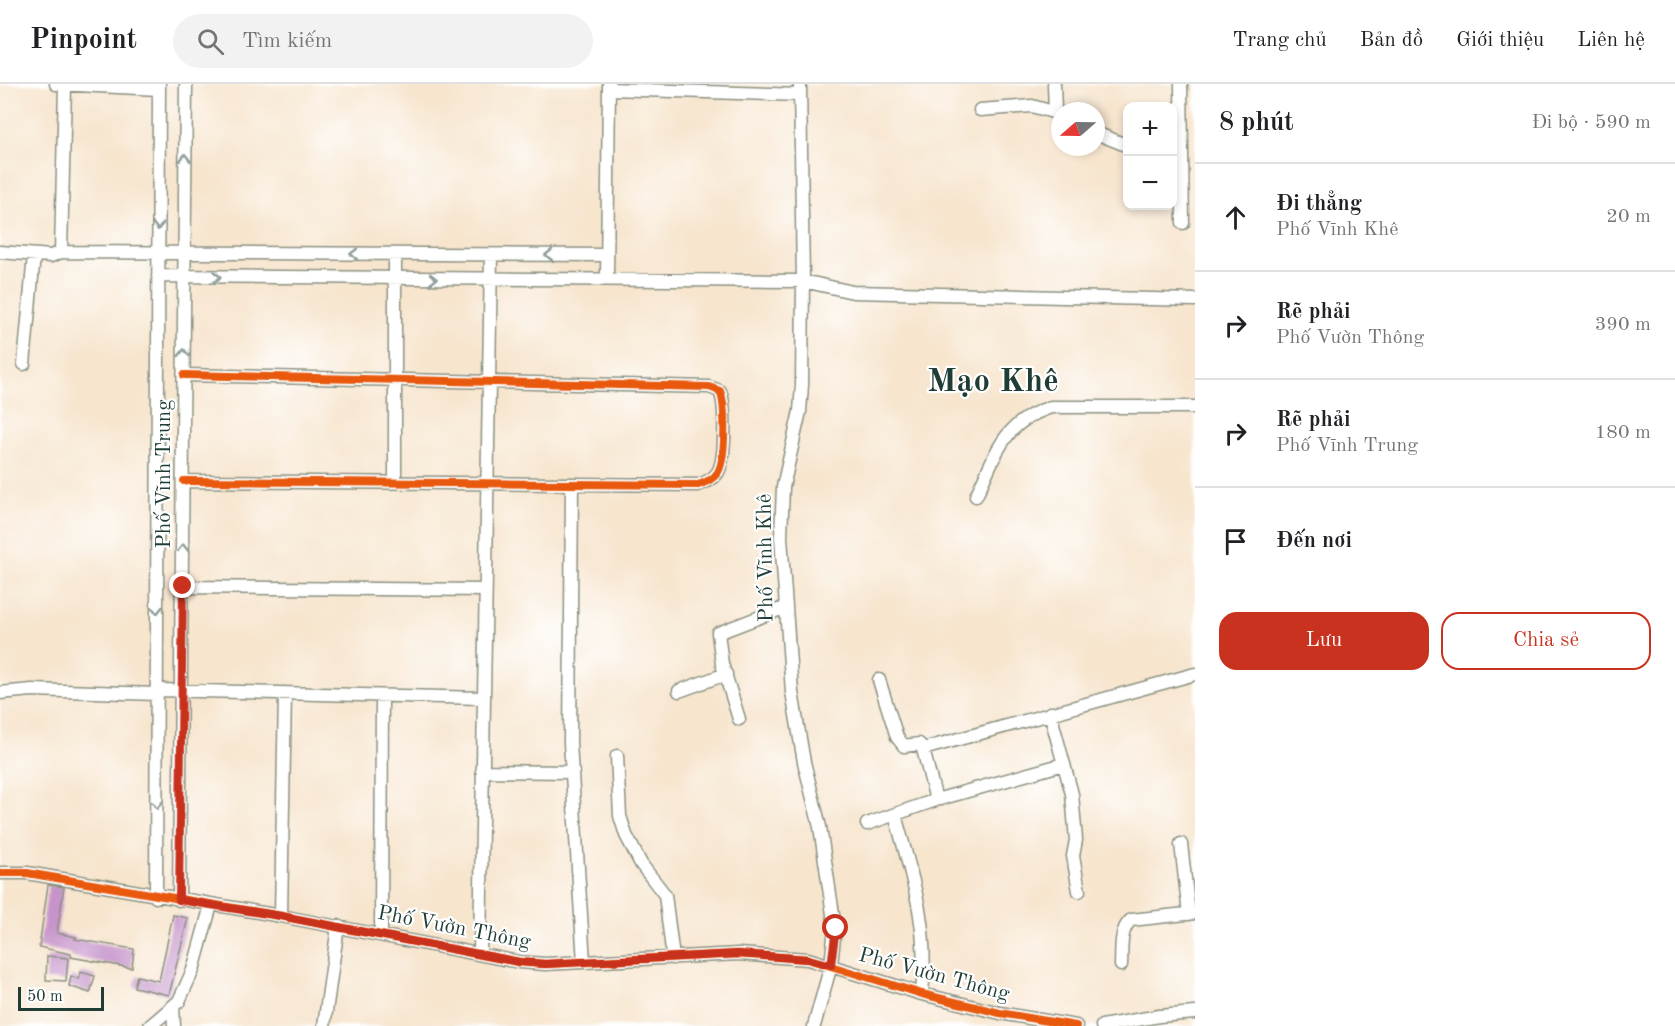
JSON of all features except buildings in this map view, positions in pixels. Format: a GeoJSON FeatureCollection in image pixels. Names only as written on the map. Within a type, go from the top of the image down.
{"type":"FeatureCollection","features":[{"type":"Feature","properties":{"kind":"street","name":"Phố Vĩnh Trung"},"geometry":{"type":"LineString","coordinates":[[179,900],[186,84]]}},
{"type":"Feature","properties":{"kind":"street"},"geometry":{"type":"LineString","coordinates":[[1054,84],[1056,102]]}},
{"type":"Feature","properties":{"kind":"street"},"geometry":{"type":"LineString","coordinates":[[1181,84],[1177,153],[1183,223]]}},
{"type":"Feature","properties":{"kind":"street"},"geometry":{"type":"LineString","coordinates":[[61,252],[60,85],[159,86]]}},
{"type":"Feature","properties":{"kind":"street","name":"Phố Vĩnh Trung"},"geometry":{"type":"LineString","coordinates":[[156,897],[159,86]]}},
{"type":"Feature","properties":{"kind":"street"},"geometry":{"type":"LineString","coordinates":[[607,280],[609,86],[800,89]]}},
{"type":"Feature","properties":{"kind":"street","name":"Phố Vĩnh Khê"},"geometry":{"type":"LineString","coordinates":[[800,89],[804,281],[800,411],[783,487],[781,537],[792,692],[804,762],[820,827],[836,928],[831,965],[814,1026]]}},
{"type":"Feature","properties":{"kind":"street"},"geometry":{"type":"LineString","coordinates":[[980,110],[1032,106],[1051,111]]}},
{"type":"Feature","properties":{"kind":"street"},"geometry":{"type":"LineString","coordinates":[[1105,137],[1123,145]]}},
{"type":"Feature","properties":{"kind":"street"},"geometry":{"type":"LineString","coordinates":[[0,252],[51,256],[61,252],[608,255]]}},
{"type":"Feature","properties":{"kind":"street"},"geometry":{"type":"LineString","coordinates":[[395,254],[395,482]]}},
{"type":"Feature","properties":{"kind":"street"},"geometry":{"type":"LineString","coordinates":[[24,364],[34,255]]}},
{"type":"Feature","properties":{"kind":"street"},"geometry":{"type":"LineString","coordinates":[[480,953],[491,255]]}},
{"type":"Feature","properties":{"kind":"street"},"geometry":{"type":"LineString","coordinates":[[158,276],[804,281],[853,292],[1195,300]]}},
{"type":"Feature","properties":{"kind":"street"},"geometry":{"type":"LineString","coordinates":[[184,375],[709,387],[720,391],[724,400],[722,459],[718,472],[710,481],[698,485],[184,481]]}},
{"type":"Feature","properties":{"kind":"street"},"geometry":{"type":"LineString","coordinates":[[976,496],[1004,438],[1015,424],[1032,413],[1051,407],[1195,407]]}},
{"type":"Feature","properties":{"kind":"street"},"geometry":{"type":"LineString","coordinates":[[572,484],[570,743],[584,962]]}},
{"type":"Feature","properties":{"kind":"street"},"geometry":{"type":"LineString","coordinates":[[183,586],[485,590]]}},
{"type":"Feature","properties":{"kind":"street"},"geometry":{"type":"LineString","coordinates":[[739,718],[726,674],[718,633],[786,608]]}},
{"type":"Feature","properties":{"kind":"street"},"geometry":{"type":"LineString","coordinates":[[679,691],[726,674]]}},
{"type":"Feature","properties":{"kind":"street"},"geometry":{"type":"LineString","coordinates":[[923,749],[1195,674]]}},
{"type":"Feature","properties":{"kind":"street"},"geometry":{"type":"LineString","coordinates":[[879,680],[897,737],[904,746],[919,744],[923,749],[936,800]]}},
{"type":"Feature","properties":{"kind":"street"},"geometry":{"type":"LineString","coordinates":[[0,693],[32,690],[182,691],[483,698]]}},
{"type":"Feature","properties":{"kind":"street"},"geometry":{"type":"LineString","coordinates":[[281,916],[285,693]]}},
{"type":"Feature","properties":{"kind":"street"},"geometry":{"type":"LineString","coordinates":[[381,934],[382,696]]}},
{"type":"Feature","properties":{"kind":"street"},"geometry":{"type":"LineString","coordinates":[[1050,713],[1072,794],[1076,840],[1073,856],[1079,891]]}},
{"type":"Feature","properties":{"kind":"street"},"geometry":{"type":"LineString","coordinates":[[617,756],[620,816],[626,835],[641,864],[664,895],[673,958]]}},
{"type":"Feature","properties":{"kind":"street"},"geometry":{"type":"LineString","coordinates":[[867,825],[936,800],[1064,764]]}},
{"type":"Feature","properties":{"kind":"street"},"geometry":{"type":"LineString","coordinates":[[482,771],[573,772]]}},
{"type":"Feature","properties":{"kind":"street"},"geometry":{"type":"LineString","coordinates":[[895,815],[924,928],[925,960],[922,994]]}},
{"type":"Feature","properties":{"kind":"street"},"geometry":{"type":"LineString","coordinates":[[1121,965],[1125,925],[1131,920],[1192,914],[1181,844]]}},
{"type":"Feature","properties":{"kind":"street","name":"Phố Vườn Thông"},"geometry":{"type":"LineString","coordinates":[[0,873],[27,873],[156,897],[281,916],[519,962],[584,962],[738,954],[808,959],[922,994],[1000,1013],[1076,1026]]}},
{"type":"Feature","properties":{"kind":"street"},"geometry":{"type":"LineString","coordinates":[[150,1026],[178,1001],[193,970],[211,905]]}},
{"type":"Feature","properties":{"kind":"street"},"geometry":{"type":"LineString","coordinates":[[324,1026],[338,926]]}},
{"type":"Feature","properties":{"kind":"street"},"geometry":{"type":"LineString","coordinates":[[172,1006],[174,1026]]}},
{"type":"Feature","properties":{"kind":"street"},"geometry":{"type":"LineString","coordinates":[[1102,1026],[1159,1016],[1195,1013]]}},
{"type":"Feature","properties":{"kind":"cycle path"},"geometry":{"type":"LineString","coordinates":[[184,375],[709,387],[720,391],[724,432],[723,455],[718,472],[712,479],[698,485],[184,481]]}},
{"type":"Feature","properties":{"kind":"cycle path"},"geometry":{"type":"LineString","coordinates":[[0,873],[27,873],[281,916],[519,962],[545,964],[738,954],[808,959],[922,994],[1000,1013],[1076,1026]]}},
{"type":"Feature","properties":{"kind":"district","name":"Mạo Khê"},"geometry":{"type":"Point","coordinates":[993,382]}},
{"type":"Feature","properties":{"kind":"route"},"geometry":{"type":"LineString","coordinates":[[183,586],[179,900],[281,916],[519,962],[545,964],[738,954],[808,959],[831,965],[836,928]]}}]}
